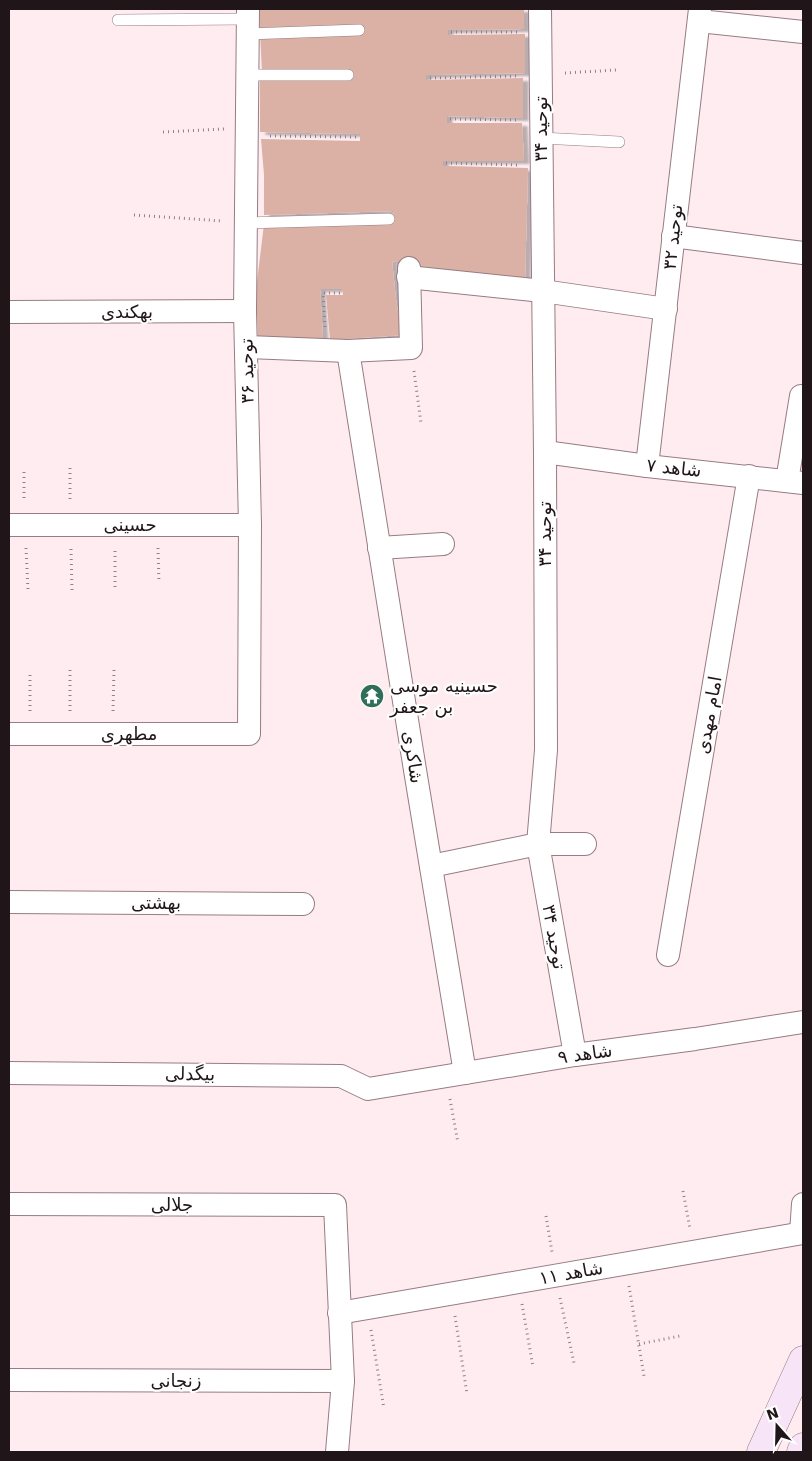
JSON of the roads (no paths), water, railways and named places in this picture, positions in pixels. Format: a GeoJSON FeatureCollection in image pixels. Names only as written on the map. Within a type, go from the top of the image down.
{"type":"FeatureCollection","features":[{"type":"Feature","properties":{"kind":"main road"},"geometry":{"type":"LineString","coordinates":[[761,1452],[803,1360]]}},
{"type":"Feature","properties":{"kind":"main road"},"geometry":{"type":"LineString","coordinates":[[801,1452],[803,1447]]}},
{"type":"Feature","properties":{"kind":"street","name":"توحید ۳۴"},"geometry":{"type":"LineString","coordinates":[[540,9],[546,750],[538,844],[575,1055]]}},
{"type":"Feature","properties":{"kind":"street"},"geometry":{"type":"LineString","coordinates":[[699,15],[803,32]]}},
{"type":"Feature","properties":{"kind":"street","name":"توحید ۳۲"},"geometry":{"type":"LineString","coordinates":[[647,466],[699,15]]}},
{"type":"Feature","properties":{"kind":"street","name":"توحید ۳۶"},"geometry":{"type":"LineString","coordinates":[[248,21],[245,311],[250,525],[249,734]]}},
{"type":"Feature","properties":{"kind":"street"},"geometry":{"type":"LineString","coordinates":[[673,236],[803,253]]}},
{"type":"Feature","properties":{"kind":"street"},"geometry":{"type":"LineString","coordinates":[[246,347],[337,351],[412,348],[408,272],[666,308]]}},
{"type":"Feature","properties":{"kind":"street","name":"بهکندی"},"geometry":{"type":"LineString","coordinates":[[9,312],[245,311]]}},
{"type":"Feature","properties":{"kind":"street","name":"شاکری"},"geometry":{"type":"LineString","coordinates":[[337,351],[380,548],[430,866],[456,1075]]}},
{"type":"Feature","properties":{"kind":"street"},"geometry":{"type":"LineString","coordinates":[[795,482],[801,396]]}},
{"type":"Feature","properties":{"kind":"street","name":"شاهد ۷"},"geometry":{"type":"LineString","coordinates":[[545,452],[647,466],[795,482]]}},
{"type":"Feature","properties":{"kind":"street","name":"امام مهدی"},"geometry":{"type":"LineString","coordinates":[[668,955],[749,476]]}},
{"type":"Feature","properties":{"kind":"street","name":"حسینی"},"geometry":{"type":"LineString","coordinates":[[9,525],[250,525]]}},
{"type":"Feature","properties":{"kind":"street"},"geometry":{"type":"LineString","coordinates":[[380,548],[443,544]]}},
{"type":"Feature","properties":{"kind":"street","name":"مطهری"},"geometry":{"type":"LineString","coordinates":[[19,734],[249,734]]}},
{"type":"Feature","properties":{"kind":"street"},"geometry":{"type":"LineString","coordinates":[[430,866],[538,844],[585,844]]}},
{"type":"Feature","properties":{"kind":"street","name":"بهشتی"},"geometry":{"type":"LineString","coordinates":[[9,902],[304,904]]}},
{"type":"Feature","properties":{"kind":"street","name":"شاهد ۹"},"geometry":{"type":"LineString","coordinates":[[368,1089],[575,1055],[803,1022]]}},
{"type":"Feature","properties":{"kind":"street","name":"بیگدلی"},"geometry":{"type":"LineString","coordinates":[[9,1073],[341,1076],[368,1089]]}},
{"type":"Feature","properties":{"kind":"street","name":"جلالی"},"geometry":{"type":"LineString","coordinates":[[9,1204],[335,1206],[339,1313]]}},
{"type":"Feature","properties":{"kind":"street"},"geometry":{"type":"LineString","coordinates":[[802,1233],[803,1204]]}},
{"type":"Feature","properties":{"kind":"street","name":"شاهد ۱۱"},"geometry":{"type":"LineString","coordinates":[[339,1313],[802,1233]]}},
{"type":"Feature","properties":{"kind":"street"},"geometry":{"type":"LineString","coordinates":[[337,1452],[343,1381],[339,1313]]}},
{"type":"Feature","properties":{"kind":"street","name":"زنجانی"},"geometry":{"type":"LineString","coordinates":[[9,1380],[343,1381]]}},
{"type":"Feature","properties":{"kind":"lane"},"geometry":{"type":"LineString","coordinates":[[118,20],[248,21],[359,30]]}},
{"type":"Feature","properties":{"kind":"lane"},"geometry":{"type":"LineString","coordinates":[[248,75],[348,75]]}},
{"type":"Feature","properties":{"kind":"lane"},"geometry":{"type":"LineString","coordinates":[[541,129],[619,142]]}},
{"type":"Feature","properties":{"kind":"lane"},"geometry":{"type":"LineString","coordinates":[[246,223],[388,219]]}},
{"type":"Feature","properties":{"kind":"place","name":"حسینیه موسی بن جعفر"},"geometry":{"type":"Point","coordinates":[372,696]}}]}
